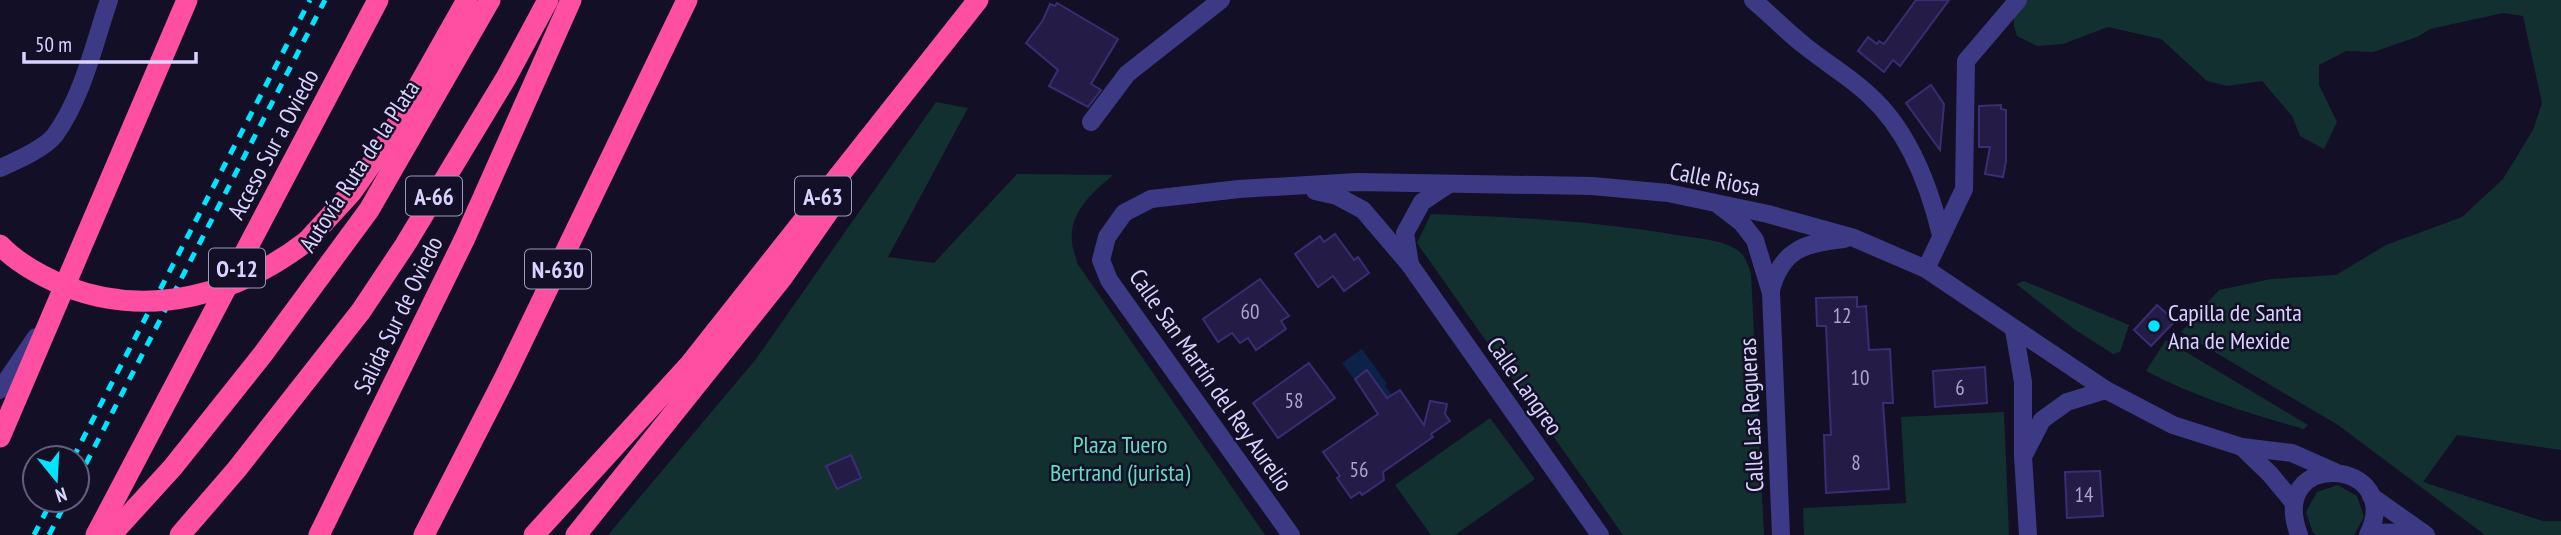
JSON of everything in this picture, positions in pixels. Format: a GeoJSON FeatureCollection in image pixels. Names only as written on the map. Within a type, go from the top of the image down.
{"type":"FeatureCollection","features":[{"type":"Feature","properties":{"kind":"highway"},"geometry":{"type":"LineString","coordinates":[[0,437],[187,0]]}},
{"type":"Feature","properties":{"kind":"highway","name":"Acceso Sur a Oviedo"},"geometry":{"type":"LineString","coordinates":[[96,535],[378,0]]}},
{"type":"Feature","properties":{"kind":"highway"},"geometry":{"type":"LineString","coordinates":[[0,245],[49,280],[101,297],[155,303],[208,293],[237,283],[274,264],[307,241],[351,193],[385,145],[467,0]]}},
{"type":"Feature","properties":{"kind":"highway","name":"Autovía Ruta de la Plata"},"geometry":{"type":"LineString","coordinates":[[111,535],[173,467],[263,354],[369,210],[490,0]]}},
{"type":"Feature","properties":{"kind":"highway","name":"A-66"},"geometry":{"type":"LineString","coordinates":[[180,535],[307,382],[360,311],[405,245],[506,78],[548,0]]}},
{"type":"Feature","properties":{"kind":"highway","name":"Salida Sur de Oviedo"},"geometry":{"type":"LineString","coordinates":[[319,535],[465,238],[571,0]]}},
{"type":"Feature","properties":{"kind":"highway","name":"N-630"},"geometry":{"type":"LineString","coordinates":[[424,535],[506,375],[687,0]]}},
{"type":"Feature","properties":{"kind":"highway","name":"A-63"},"geometry":{"type":"LineString","coordinates":[[534,535],[691,364],[978,0]]}},
{"type":"Feature","properties":{"kind":"highway"},"geometry":{"type":"LineString","coordinates":[[576,535],[782,278],[956,28]]}},
{"type":"Feature","properties":{"kind":"street"},"geometry":{"type":"LineString","coordinates":[[0,168],[21,159],[54,137],[77,93],[109,0]]}},
{"type":"Feature","properties":{"kind":"street"},"geometry":{"type":"LineString","coordinates":[[1091,122],[1127,74],[1222,0]]}},
{"type":"Feature","properties":{"kind":"street"},"geometry":{"type":"LineString","coordinates":[[1753,0],[1804,45],[1870,95],[1896,125],[1916,160],[1933,200],[1941,236]]}},
{"type":"Feature","properties":{"kind":"street"},"geometry":{"type":"LineString","coordinates":[[1926,269],[1964,189],[1966,61],[2018,0]]}},
{"type":"Feature","properties":{"kind":"street","name":"Calle Riosa"},"geometry":{"type":"LineString","coordinates":[[1124,213],[1151,199],[1239,189],[1357,182],[1592,186],[1668,193],[1715,201],[1854,239],[1926,269],[2106,390],[2173,425],[2242,447],[2292,453],[2351,476],[2363,484],[2371,496],[2424,534]]}},
{"type":"Feature","properties":{"kind":"street"},"geometry":{"type":"LineString","coordinates":[[1410,265],[1405,233],[1422,202],[1449,184]]}},
{"type":"Feature","properties":{"kind":"street","name":"Calle Langreo"},"geometry":{"type":"LineString","coordinates":[[1294,186],[1337,196],[1363,210],[1410,265],[1600,535]]}},
{"type":"Feature","properties":{"kind":"street","name":"Calle Las Regueras"},"geometry":{"type":"LineString","coordinates":[[1715,201],[1741,222],[1755,240],[1770,293],[1782,535]]}},
{"type":"Feature","properties":{"kind":"street","name":"Calle San Martín del Rey Aurelio"},"geometry":{"type":"LineString","coordinates":[[1124,213],[1107,237],[1101,260],[1109,280],[1291,535]]}},
{"type":"Feature","properties":{"kind":"street","name":"Calle Las Regueras"},"geometry":{"type":"LineString","coordinates":[[1770,293],[1777,270],[1787,256],[1820,242],[1854,239]]}},
{"type":"Feature","properties":{"kind":"street"},"geometry":{"type":"LineString","coordinates":[[0,390],[56,308]]}},
{"type":"Feature","properties":{"kind":"street"},"geometry":{"type":"LineString","coordinates":[[2014,330],[2023,382],[2028,535]]}},
{"type":"Feature","properties":{"kind":"street"},"geometry":{"type":"LineString","coordinates":[[2024,456],[2042,420],[2067,402],[2106,390]]}},
{"type":"Feature","properties":{"kind":"street","name":"Calle Riosa"},"geometry":{"type":"LineString","coordinates":[[2242,447],[2270,474],[2294,503]]}},
{"type":"Feature","properties":{"kind":"street"},"geometry":{"type":"LineString","coordinates":[[2299,535],[2293,517],[2294,503],[2300,489],[2320,474],[2335,472]]}},
{"type":"Feature","properties":{"kind":"street"},"geometry":{"type":"LineString","coordinates":[[2371,496],[2375,515],[2368,534],[2424,534]]}},
{"type":"Feature","properties":{"kind":"green space"},"geometry":{"type":"Polygon","coordinates":[[[2014,0],[2561,0],[2561,450],[2457,435],[2423,482],[2543,521],[2561,521],[2561,535],[2485,535],[2338,425],[2181,332],[2219,290],[2271,279],[2336,275],[2386,245],[2462,217],[2503,179],[2533,130],[2542,103],[2523,16],[2503,13],[2430,29],[2417,37],[2373,52],[2346,51],[2319,65],[2319,85],[2337,122],[2324,149],[2300,136],[2292,116],[2262,81],[2227,86],[2207,81],[2161,39],[2108,27],[2063,44],[2037,46],[2017,36],[2014,26],[2014,0]]]}},
{"type":"Feature","properties":{"kind":"green space","name":"Plaza Tuero Bertrand (jurista)"},"geometry":{"type":"Polygon","coordinates":[[[936,102],[968,108],[888,257],[934,263],[1017,174],[1113,175],[1084,203],[1074,221],[1072,241],[1077,263],[1265,535],[608,535],[756,359],[936,102]]]}},
{"type":"Feature","properties":{"kind":"green space"},"geometry":{"type":"Polygon","coordinates":[[[1431,214],[1615,226],[1713,241],[1728,245],[1740,253],[1751,274],[1764,535],[1623,535],[1417,243],[1431,214]]]}},
{"type":"Feature","properties":{"kind":"green space"},"geometry":{"type":"Polygon","coordinates":[[[2024,281],[2129,325],[2120,352],[2113,354],[2074,329],[2016,284],[2024,281]]]}},
{"type":"Feature","properties":{"kind":"green space"},"geometry":{"type":"Polygon","coordinates":[[[2166,340],[2308,425],[2304,429],[2243,411],[2146,371],[2166,340]]]}},
{"type":"Feature","properties":{"kind":"green space"},"geometry":{"type":"Polygon","coordinates":[[[2004,412],[2009,535],[1804,535],[1803,508],[1906,503],[1901,417],[2004,412]]]}},
{"type":"Feature","properties":{"kind":"green space"},"geometry":{"type":"Polygon","coordinates":[[[1490,418],[1535,479],[1455,535],[1431,535],[1395,485],[1490,418]]]}},
{"type":"Feature","properties":{"kind":"green space"},"geometry":{"type":"Polygon","coordinates":[[[2338,485],[2357,496],[2364,517],[2354,535],[2317,535],[2313,533],[2306,512],[2317,492],[2338,485]]]}},
{"type":"Feature","properties":{"kind":"water"},"geometry":{"type":"Polygon","coordinates":[[[1362,349],[1387,384],[1385,386],[1392,395],[1387,398],[1378,385],[1365,394],[1342,363],[1362,349]]]}},
{"type":"Feature","properties":{"kind":"building"},"geometry":{"type":"Polygon","coordinates":[[[1916,0],[1949,0],[1900,66],[1893,60],[1884,72],[1858,51],[1868,37],[1877,44],[1879,41],[1884,44],[1916,0]]]}},
{"type":"Feature","properties":{"kind":"building"},"geometry":{"type":"Polygon","coordinates":[[[1057,3],[1118,39],[1091,84],[1101,90],[1088,107],[1049,86],[1058,70],[1026,43],[1043,20],[1050,4],[1055,6],[1057,3]]]}},
{"type":"Feature","properties":{"kind":"building"},"geometry":{"type":"Polygon","coordinates":[[[1931,85],[1944,104],[1940,150],[1906,103],[1931,85]]]}},
{"type":"Feature","properties":{"kind":"building"},"geometry":{"type":"Polygon","coordinates":[[[2001,105],[2001,109],[2006,110],[2006,161],[2003,177],[1985,174],[1990,147],[1979,147],[1979,106],[2001,105]]]}},
{"type":"Feature","properties":{"kind":"building"},"geometry":{"type":"Polygon","coordinates":[[[1335,234],[1354,260],[1358,257],[1369,273],[1344,291],[1333,276],[1318,287],[1295,254],[1320,236],[1324,242],[1335,234]]]}},
{"type":"Feature","properties":{"kind":"building"},"geometry":{"type":"Polygon","coordinates":[[[1260,279],[1289,316],[1281,321],[1286,329],[1256,350],[1248,338],[1240,343],[1232,333],[1218,342],[1203,319],[1260,279]]]}},
{"type":"Feature","properties":{"kind":"building"},"geometry":{"type":"Polygon","coordinates":[[[1857,297],[1857,307],[1866,306],[1869,350],[1890,349],[1893,403],[1883,403],[1889,489],[1826,493],[1824,435],[1831,435],[1826,326],[1817,326],[1816,298],[1857,297]]]}},
{"type":"Feature","properties":{"kind":"building","name":"Capilla de Santa Ana de Mexide"},"geometry":{"type":"Polygon","coordinates":[[[2157,305],[2175,321],[2151,346],[2134,330],[2157,305]]]}},
{"type":"Feature","properties":{"kind":"building"},"geometry":{"type":"Polygon","coordinates":[[[1309,363],[1335,398],[1278,438],[1253,403],[1309,363]]]}},
{"type":"Feature","properties":{"kind":"building"},"geometry":{"type":"Polygon","coordinates":[[[1985,367],[1987,403],[1935,407],[1933,371],[1985,367]]]}},
{"type":"Feature","properties":{"kind":"building"},"geometry":{"type":"Polygon","coordinates":[[[1367,370],[1387,398],[1400,390],[1424,425],[1430,401],[1447,404],[1445,414],[1450,421],[1431,434],[1433,437],[1383,472],[1384,480],[1362,495],[1360,492],[1351,498],[1323,452],[1378,414],[1355,379],[1367,370]]]}},
{"type":"Feature","properties":{"kind":"building"},"geometry":{"type":"Polygon","coordinates":[[[851,455],[861,478],[837,489],[826,466],[851,455]]]}},
{"type":"Feature","properties":{"kind":"building"},"geometry":{"type":"Polygon","coordinates":[[[2100,471],[2103,516],[2067,518],[2065,472],[2100,471]]]}},
{"type":"Feature","properties":{"kind":"railway"},"geometry":{"type":"LineString","coordinates":[[80,444],[310,0]]}},
{"type":"Feature","properties":{"kind":"railway"},"geometry":{"type":"LineString","coordinates":[[91,454],[325,0]]}},
{"type":"Feature","properties":{"kind":"railway"},"geometry":{"type":"LineString","coordinates":[[34,535],[45,514]]}},
{"type":"Feature","properties":{"kind":"railway"},"geometry":{"type":"LineString","coordinates":[[49,535],[60,514]]}},
{"type":"Feature","properties":{"kind":"place","name":"Capilla de Santa Ana de Mexide"},"geometry":{"type":"Point","coordinates":[2154,326]}}]}
